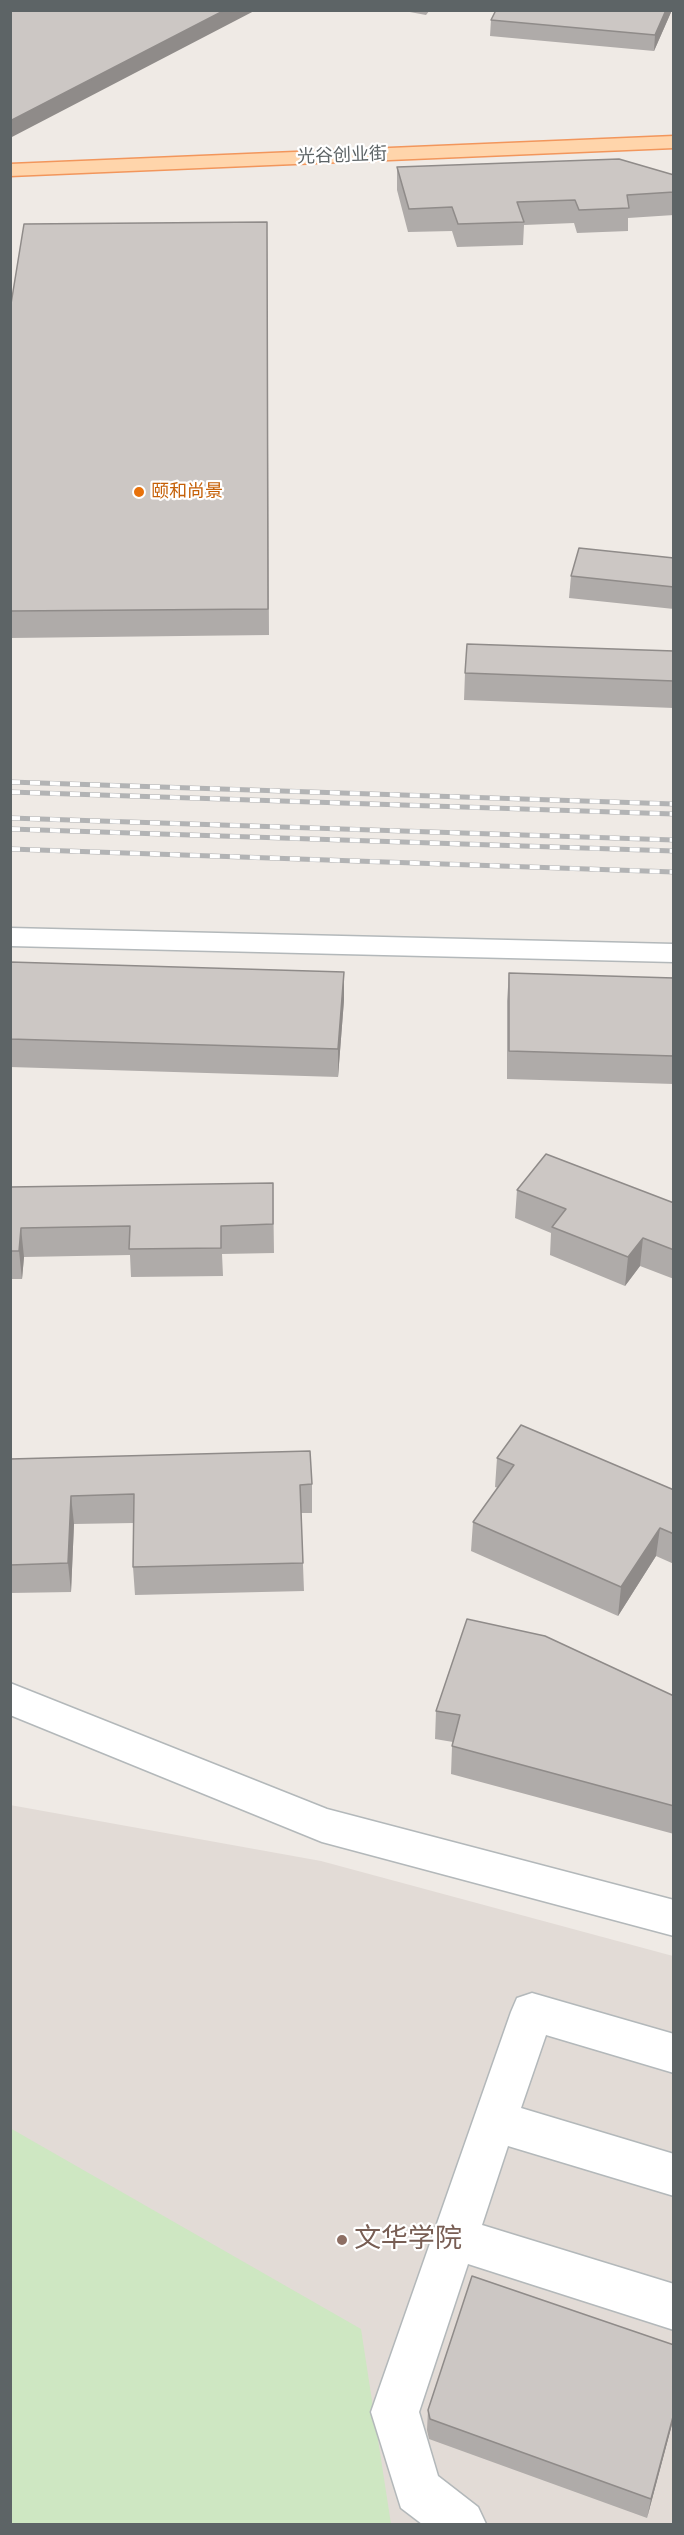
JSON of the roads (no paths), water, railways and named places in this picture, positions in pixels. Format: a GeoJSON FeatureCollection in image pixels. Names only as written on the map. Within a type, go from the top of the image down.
{"type":"FeatureCollection","features":[{"type":"Feature","properties":{"kind":"main road","name":"光谷创业街"},"geometry":{"type":"LineString","coordinates":[[10,170],[674,142]]}},
{"type":"Feature","properties":{"kind":"main road","name":"光谷创业街"},"geometry":{"type":"LineString","coordinates":[[10,184],[674,156]]}},
{"type":"Feature","properties":{"kind":"street"},"geometry":{"type":"LineString","coordinates":[[10,937],[674,952]]}},
{"type":"Feature","properties":{"kind":"street"},"geometry":{"type":"LineString","coordinates":[[10,1698],[322,1826],[674,1918]]}},
{"type":"Feature","properties":{"kind":"street"},"geometry":{"type":"LineString","coordinates":[[461,2524],[418,2491],[395,2412],[532,2012],[674,2054]]}},
{"type":"Feature","properties":{"kind":"street"},"geometry":{"type":"LineString","coordinates":[[495,2121],[674,2175]]}},
{"type":"Feature","properties":{"kind":"street"},"geometry":{"type":"LineString","coordinates":[[454,2238],[674,2307]]}},
{"type":"Feature","properties":{"kind":"railway"},"geometry":{"type":"LineString","coordinates":[[10,782],[674,804]]}},
{"type":"Feature","properties":{"kind":"railway"},"geometry":{"type":"LineString","coordinates":[[10,792],[674,814]]}},
{"type":"Feature","properties":{"kind":"railway"},"geometry":{"type":"LineString","coordinates":[[10,818],[674,840]]}},
{"type":"Feature","properties":{"kind":"railway"},"geometry":{"type":"LineString","coordinates":[[10,829],[674,851]]}},
{"type":"Feature","properties":{"kind":"railway"},"geometry":{"type":"LineString","coordinates":[[10,849],[674,872]]}},
{"type":"Feature","properties":{"kind":"place","name":"颐和尚景"},"geometry":{"type":"Point","coordinates":[139,492]}},
{"type":"Feature","properties":{"kind":"place","name":"文华学院"},"geometry":{"type":"Point","coordinates":[342,2240]}}]}
